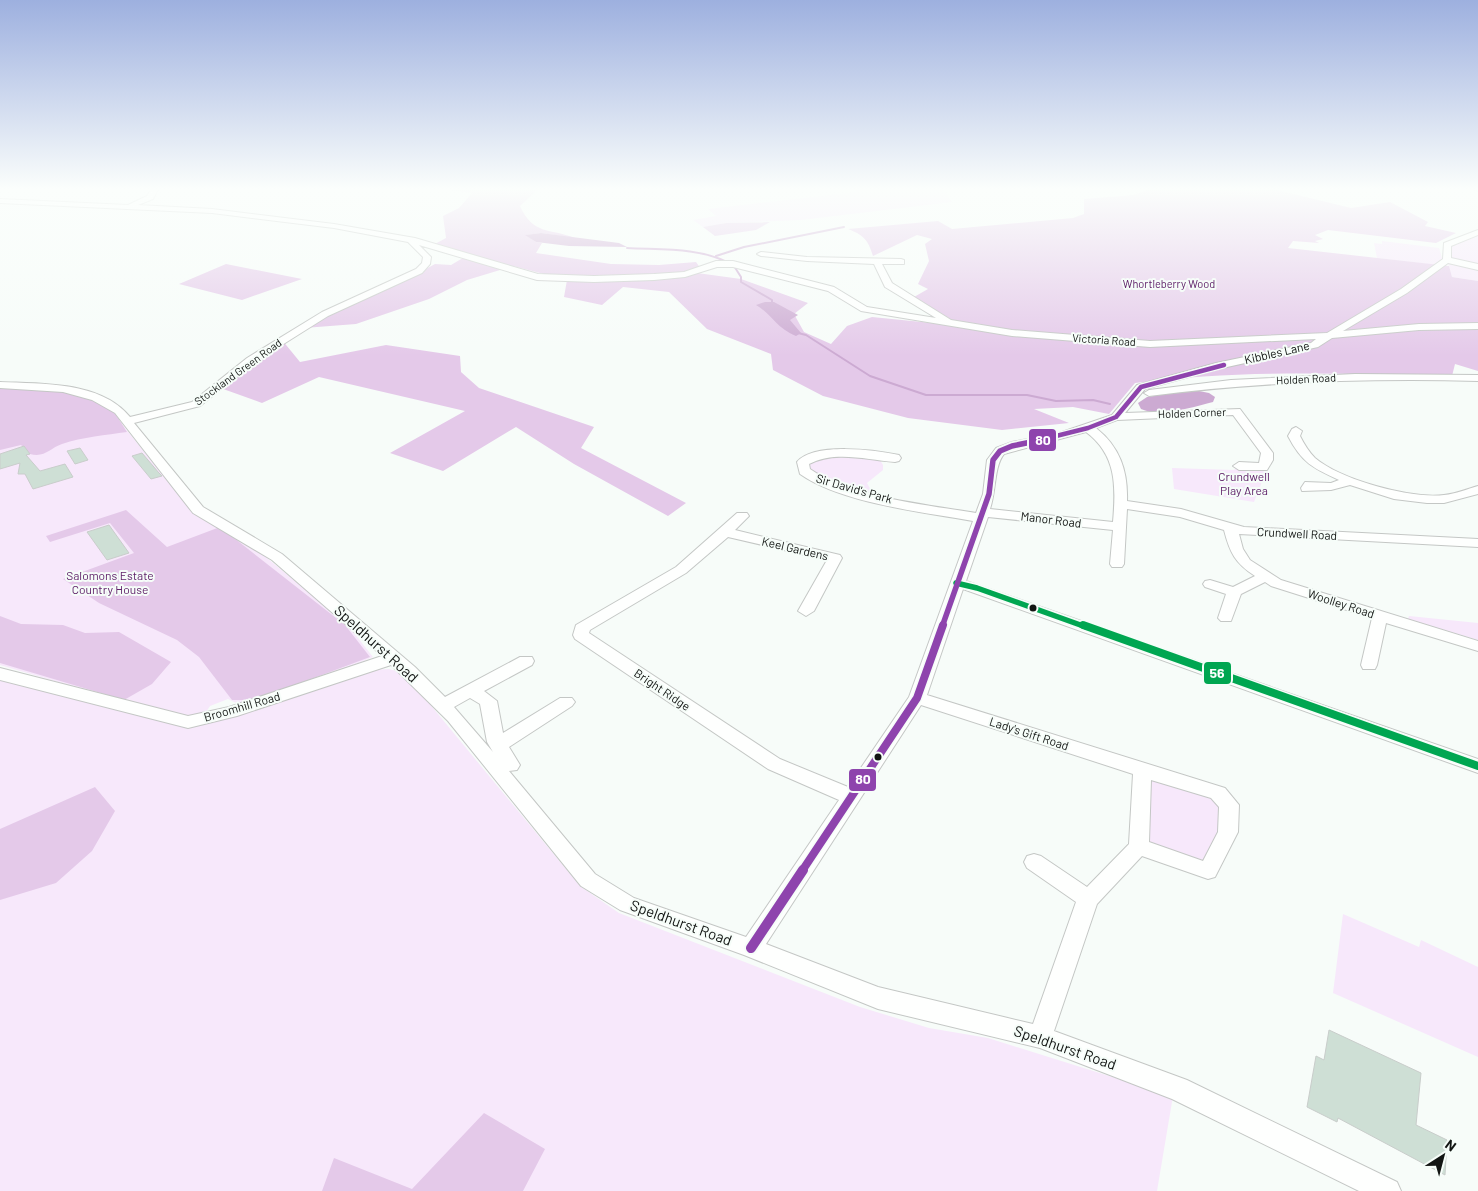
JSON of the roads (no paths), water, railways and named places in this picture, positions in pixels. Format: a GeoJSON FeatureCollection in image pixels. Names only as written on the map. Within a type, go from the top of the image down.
{"type":"FeatureCollection","features":[{"type":"Feature","properties":{"kind":"street","name":"Stockland Green Road"},"geometry":{"type":"LineString","coordinates":[[127,421],[196,404],[251,360],[325,314],[418,271],[426,264],[427,257],[416,245]]}},
{"type":"Feature","properties":{"kind":"street","name":"Victoria Road"},"geometry":{"type":"LineString","coordinates":[[427,245],[537,277],[594,279],[654,277],[685,274],[722,264],[740,265],[831,289],[864,309],[1012,334],[1150,344],[1327,336],[1419,326],[1478,326]]}},
{"type":"Feature","properties":{"kind":"street"},"geometry":{"type":"LineString","coordinates":[[1447,245],[1445,248],[1447,260],[1478,267]]}},
{"type":"Feature","properties":{"kind":"street"},"geometry":{"type":"LineString","coordinates":[[761,254],[901,262]]}},
{"type":"Feature","properties":{"kind":"street","name":"Kibbles Lane"},"geometry":{"type":"LineString","coordinates":[[751,948],[917,698],[989,494],[993,460],[1000,451],[1012,446],[1062,436],[1116,417],[1141,387],[1216,366],[1314,345],[1404,291],[1447,260]]}},
{"type":"Feature","properties":{"kind":"street"},"geometry":{"type":"LineString","coordinates":[[877,262],[888,285],[953,324]]}},
{"type":"Feature","properties":{"kind":"street","name":"Holden Road"},"geometry":{"type":"LineString","coordinates":[[1133,398],[1186,388],[1313,378],[1400,376],[1478,378]]}},
{"type":"Feature","properties":{"kind":"street","name":"Speldhurst Road"},"geometry":{"type":"LineString","coordinates":[[0,385],[46,387],[82,393],[110,405],[124,415],[198,510],[277,557],[394,658],[442,706],[588,880],[627,904],[751,948],[878,998],[1040,1037],[1178,1089],[1388,1191]]}},
{"type":"Feature","properties":{"kind":"street"},"geometry":{"type":"LineString","coordinates":[[1133,398],[1144,415]]}},
{"type":"Feature","properties":{"kind":"street","name":"Holden Corner"},"geometry":{"type":"LineString","coordinates":[[1116,417],[1236,411],[1267,453],[1267,460],[1263,467],[1239,466]]}},
{"type":"Feature","properties":{"kind":"street"},"geometry":{"type":"LineString","coordinates":[[1088,428],[1105,443],[1116,461],[1120,477],[1117,564]]}},
{"type":"Feature","properties":{"kind":"street"},"geometry":{"type":"LineString","coordinates":[[1296,432],[1294,436],[1306,455],[1314,463],[1349,480],[1381,492],[1410,499],[1440,501],[1478,490]]}},
{"type":"Feature","properties":{"kind":"street","name":"Sir David's Park"},"geometry":{"type":"LineString","coordinates":[[895,458],[835,452],[822,453],[803,462],[804,471],[820,483],[909,504],[981,515]]}},
{"type":"Feature","properties":{"kind":"street"},"geometry":{"type":"LineString","coordinates":[[1307,488],[1310,485],[1326,488],[1336,487],[1349,480]]}},
{"type":"Feature","properties":{"kind":"street","name":"Crundwell Road"},"geometry":{"type":"LineString","coordinates":[[1120,504],[1182,513],[1230,528],[1253,532],[1478,542]]}},
{"type":"Feature","properties":{"kind":"street","name":"Manor Road"},"geometry":{"type":"LineString","coordinates":[[981,515],[1119,528]]}},
{"type":"Feature","properties":{"kind":"street"},"geometry":{"type":"LineString","coordinates":[[725,532],[742,516]]}},
{"type":"Feature","properties":{"kind":"street","name":"Woolley Road"},"geometry":{"type":"LineString","coordinates":[[1230,528],[1236,549],[1245,563],[1264,577],[1380,616],[1478,646]]}},
{"type":"Feature","properties":{"kind":"street","name":"Bright Ridge"},"geometry":{"type":"LineString","coordinates":[[725,532],[681,570],[582,628],[581,635],[774,764],[852,797]]}},
{"type":"Feature","properties":{"kind":"street","name":"Keel Gardens"},"geometry":{"type":"LineString","coordinates":[[725,532],[835,558],[806,611]]}},
{"type":"Feature","properties":{"kind":"street"},"geometry":{"type":"LineString","coordinates":[[1210,584],[1234,592],[1264,577]]}},
{"type":"Feature","properties":{"kind":"street"},"geometry":{"type":"LineString","coordinates":[[956,583],[977,588],[1478,766]]}},
{"type":"Feature","properties":{"kind":"street"},"geometry":{"type":"LineString","coordinates":[[1226,618],[1234,592]]}},
{"type":"Feature","properties":{"kind":"street"},"geometry":{"type":"LineString","coordinates":[[1369,665],[1380,616]]}},
{"type":"Feature","properties":{"kind":"street","name":"Broomhill Road"},"geometry":{"type":"LineString","coordinates":[[0,674],[188,722],[230,712],[394,658]]}},
{"type":"Feature","properties":{"kind":"street"},"geometry":{"type":"LineString","coordinates":[[442,706],[526,661]]}},
{"type":"Feature","properties":{"kind":"street"},"geometry":{"type":"LineString","coordinates":[[471,691],[488,702],[498,745],[511,765]]}},
{"type":"Feature","properties":{"kind":"street","name":"Lady's Gift Road"},"geometry":{"type":"LineString","coordinates":[[917,698],[1218,793],[1229,804],[1228,832],[1208,871],[1139,847]]}},
{"type":"Feature","properties":{"kind":"street"},"geometry":{"type":"LineString","coordinates":[[498,745],[566,702]]}},
{"type":"Feature","properties":{"kind":"street"},"geometry":{"type":"LineString","coordinates":[[1040,1037],[1088,899],[1139,847],[1142,770]]}},
{"type":"Feature","properties":{"kind":"street"},"geometry":{"type":"LineString","coordinates":[[1034,862],[1088,899]]}},
{"type":"Feature","properties":{"kind":"waterway"},"geometry":{"type":"LineString","coordinates":[[716,256],[756,245]]}},
{"type":"Feature","properties":{"kind":"waterway"},"geometry":{"type":"LineString","coordinates":[[627,248],[692,252],[705,254],[729,263]]}},
{"type":"Feature","properties":{"kind":"waterway"},"geometry":{"type":"LineString","coordinates":[[734,266],[741,277],[741,282],[772,300],[772,304]]}},
{"type":"Feature","properties":{"kind":"waterway"},"geometry":{"type":"LineString","coordinates":[[798,333],[806,335],[870,376],[926,395],[1027,395],[1056,401],[1093,400],[1110,404]]}},
{"type":"Feature","properties":{"kind":"park label","name":"Whortleberry Wood"},"geometry":{"type":"Point","coordinates":[1169,284]}},
{"type":"Feature","properties":{"kind":"park label","name":"Crundwell Play Area"},"geometry":{"type":"Point","coordinates":[1244,484]}},
{"type":"Feature","properties":{"kind":"park label","name":"Salomons Estate Country House"},"geometry":{"type":"Point","coordinates":[110,583]}}]}
